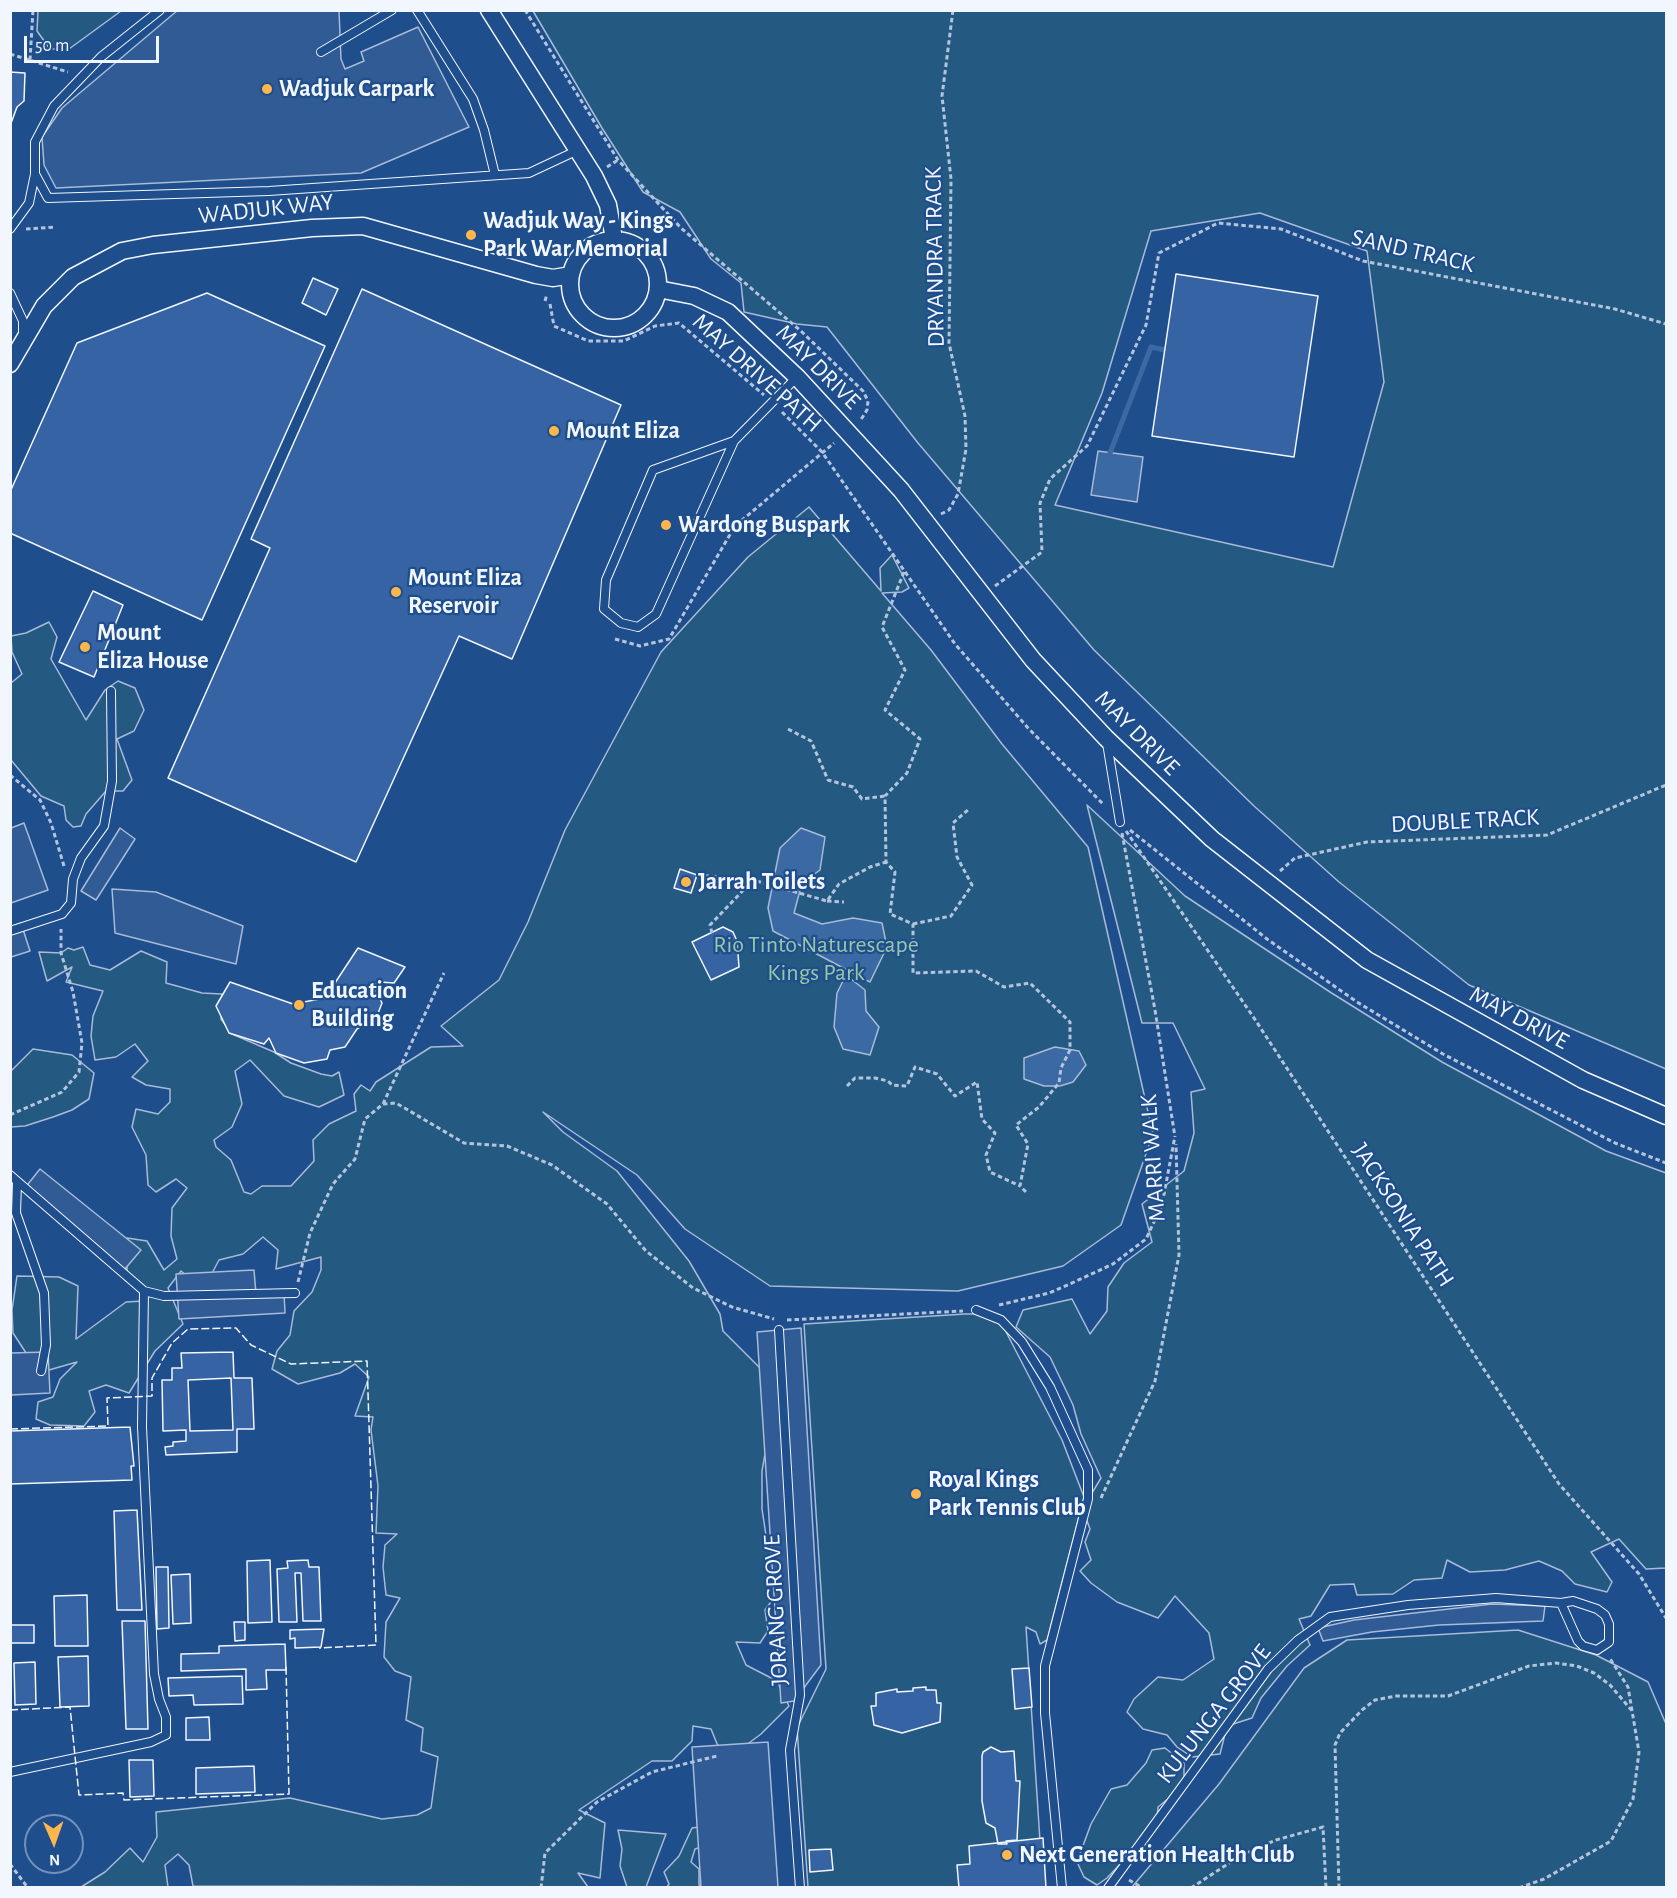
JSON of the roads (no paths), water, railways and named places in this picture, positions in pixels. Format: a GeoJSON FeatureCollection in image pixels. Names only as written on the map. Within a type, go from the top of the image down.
{"type":"FeatureCollection","features":[{"type":"Feature","properties":{"kind":"street"},"geometry":{"type":"LineString","coordinates":[[489,10],[576,151],[594,176],[608,205],[614,240]]}},
{"type":"Feature","properties":{"kind":"street","name":"WADJUK WAY"},"geometry":{"type":"LineString","coordinates":[[10,364],[44,306],[74,277],[122,251],[163,244],[312,228],[363,226],[536,276],[553,278],[571,275]]}},
{"type":"Feature","properties":{"kind":"street"},"geometry":{"type":"LineString","coordinates":[[614,240],[628,242],[642,249],[652,260],[658,274],[658,289],[654,304],[644,316],[631,325],[616,328],[600,325],[581,312],[571,291],[571,275],[576,261],[586,250],[599,242],[614,240]]}},
{"type":"Feature","properties":{"kind":"street","name":"MAY DRIVE"},"geometry":{"type":"LineString","coordinates":[[658,289],[694,296],[728,312],[797,377],[849,431],[925,522],[1033,660],[1106,738],[1212,839],[1367,960],[1445,1006],[1583,1080],[1666,1116]]}},
{"type":"Feature","properties":{"kind":"lane"},"geometry":{"type":"LineString","coordinates":[[10,229],[29,203],[35,174],[35,142],[41,126],[54,106],[101,57],[160,10]]}},
{"type":"Feature","properties":{"kind":"lane"},"geometry":{"type":"LineString","coordinates":[[321,52],[392,10]]}},
{"type":"Feature","properties":{"kind":"lane"},"geometry":{"type":"LineString","coordinates":[[417,10],[473,99],[484,130],[495,175]]}},
{"type":"Feature","properties":{"kind":"lane"},"geometry":{"type":"LineString","coordinates":[[35,174],[48,198],[269,191],[529,173],[576,151]]}},
{"type":"Feature","properties":{"kind":"lane"},"geometry":{"type":"LineString","coordinates":[[10,293],[23,321],[23,343]]}},
{"type":"Feature","properties":{"kind":"lane"},"geometry":{"type":"LineString","coordinates":[[734,441],[653,470],[606,580],[604,609],[621,623],[638,627],[656,614],[734,441],[797,377]]}},
{"type":"Feature","properties":{"kind":"lane"},"geometry":{"type":"LineString","coordinates":[[10,931],[62,914],[71,903],[81,858],[104,826],[112,781],[111,691]]}},
{"type":"Feature","properties":{"kind":"lane"},"geometry":{"type":"LineString","coordinates":[[1106,738],[1120,822]]}},
{"type":"Feature","properties":{"kind":"lane"},"geometry":{"type":"LineString","coordinates":[[10,1175],[144,1291],[164,1296],[295,1293]]}},
{"type":"Feature","properties":{"kind":"lane"},"geometry":{"type":"LineString","coordinates":[[17,1183],[16,1213],[44,1293],[46,1345],[41,1371]]}},
{"type":"Feature","properties":{"kind":"lane"},"geometry":{"type":"LineString","coordinates":[[10,1772],[151,1742],[166,1735],[166,1717],[159,1699],[153,1662],[142,1427],[144,1291]]}},
{"type":"Feature","properties":{"kind":"lane"},"geometry":{"type":"LineString","coordinates":[[976,1310],[1001,1320],[1022,1342],[1050,1387],[1088,1470],[1088,1499],[1045,1666],[1045,1713],[1062,1887]]}},
{"type":"Feature","properties":{"kind":"lane","name":"JORANG GROVE"},"geometry":{"type":"LineString","coordinates":[[779,1330],[801,1695],[790,1750],[800,1887]]}},
{"type":"Feature","properties":{"kind":"lane","name":"KULUNGA GROVE"},"geometry":{"type":"LineString","coordinates":[[1108,1887],[1268,1669],[1298,1640],[1330,1617],[1408,1605],[1496,1598],[1561,1603],[1579,1602],[1605,1615],[1611,1636],[1604,1647],[1589,1649],[1578,1641],[1561,1603]]}},
{"type":"Feature","properties":{"kind":"waterway"},"geometry":{"type":"LineString","coordinates":[[1110,453],[1151,347],[1165,350]]}},
{"type":"Feature","properties":{"kind":"place","name":"Wadjuk Carpark"},"geometry":{"type":"Point","coordinates":[267,89]}},
{"type":"Feature","properties":{"kind":"place","name":"Wadjuk Way - Kings Park War Memorial"},"geometry":{"type":"Point","coordinates":[471,235]}},
{"type":"Feature","properties":{"kind":"place","name":"Mount Eliza"},"geometry":{"type":"Point","coordinates":[554,431]}},
{"type":"Feature","properties":{"kind":"place","name":"Wardong Buspark"},"geometry":{"type":"Point","coordinates":[666,525]}},
{"type":"Feature","properties":{"kind":"place","name":"Mount Eliza Reservoir"},"geometry":{"type":"Point","coordinates":[396,592]}},
{"type":"Feature","properties":{"kind":"place","name":"Mount Eliza House"},"geometry":{"type":"Point","coordinates":[85,647]}},
{"type":"Feature","properties":{"kind":"place","name":"Jarrah Toilets"},"geometry":{"type":"Point","coordinates":[686,882]}},
{"type":"Feature","properties":{"kind":"place","name":"Education Building"},"geometry":{"type":"Point","coordinates":[299,1005]}},
{"type":"Feature","properties":{"kind":"place","name":"Royal Kings Park Tennis Club"},"geometry":{"type":"Point","coordinates":[916,1494]}},
{"type":"Feature","properties":{"kind":"place","name":"Next Generation Health Club"},"geometry":{"type":"Point","coordinates":[1007,1855]}},
{"type":"Feature","properties":{"kind":"park label","name":"Rio Tinto Naturescape Kings Park"},"geometry":{"type":"Point","coordinates":[816,959]}}]}
